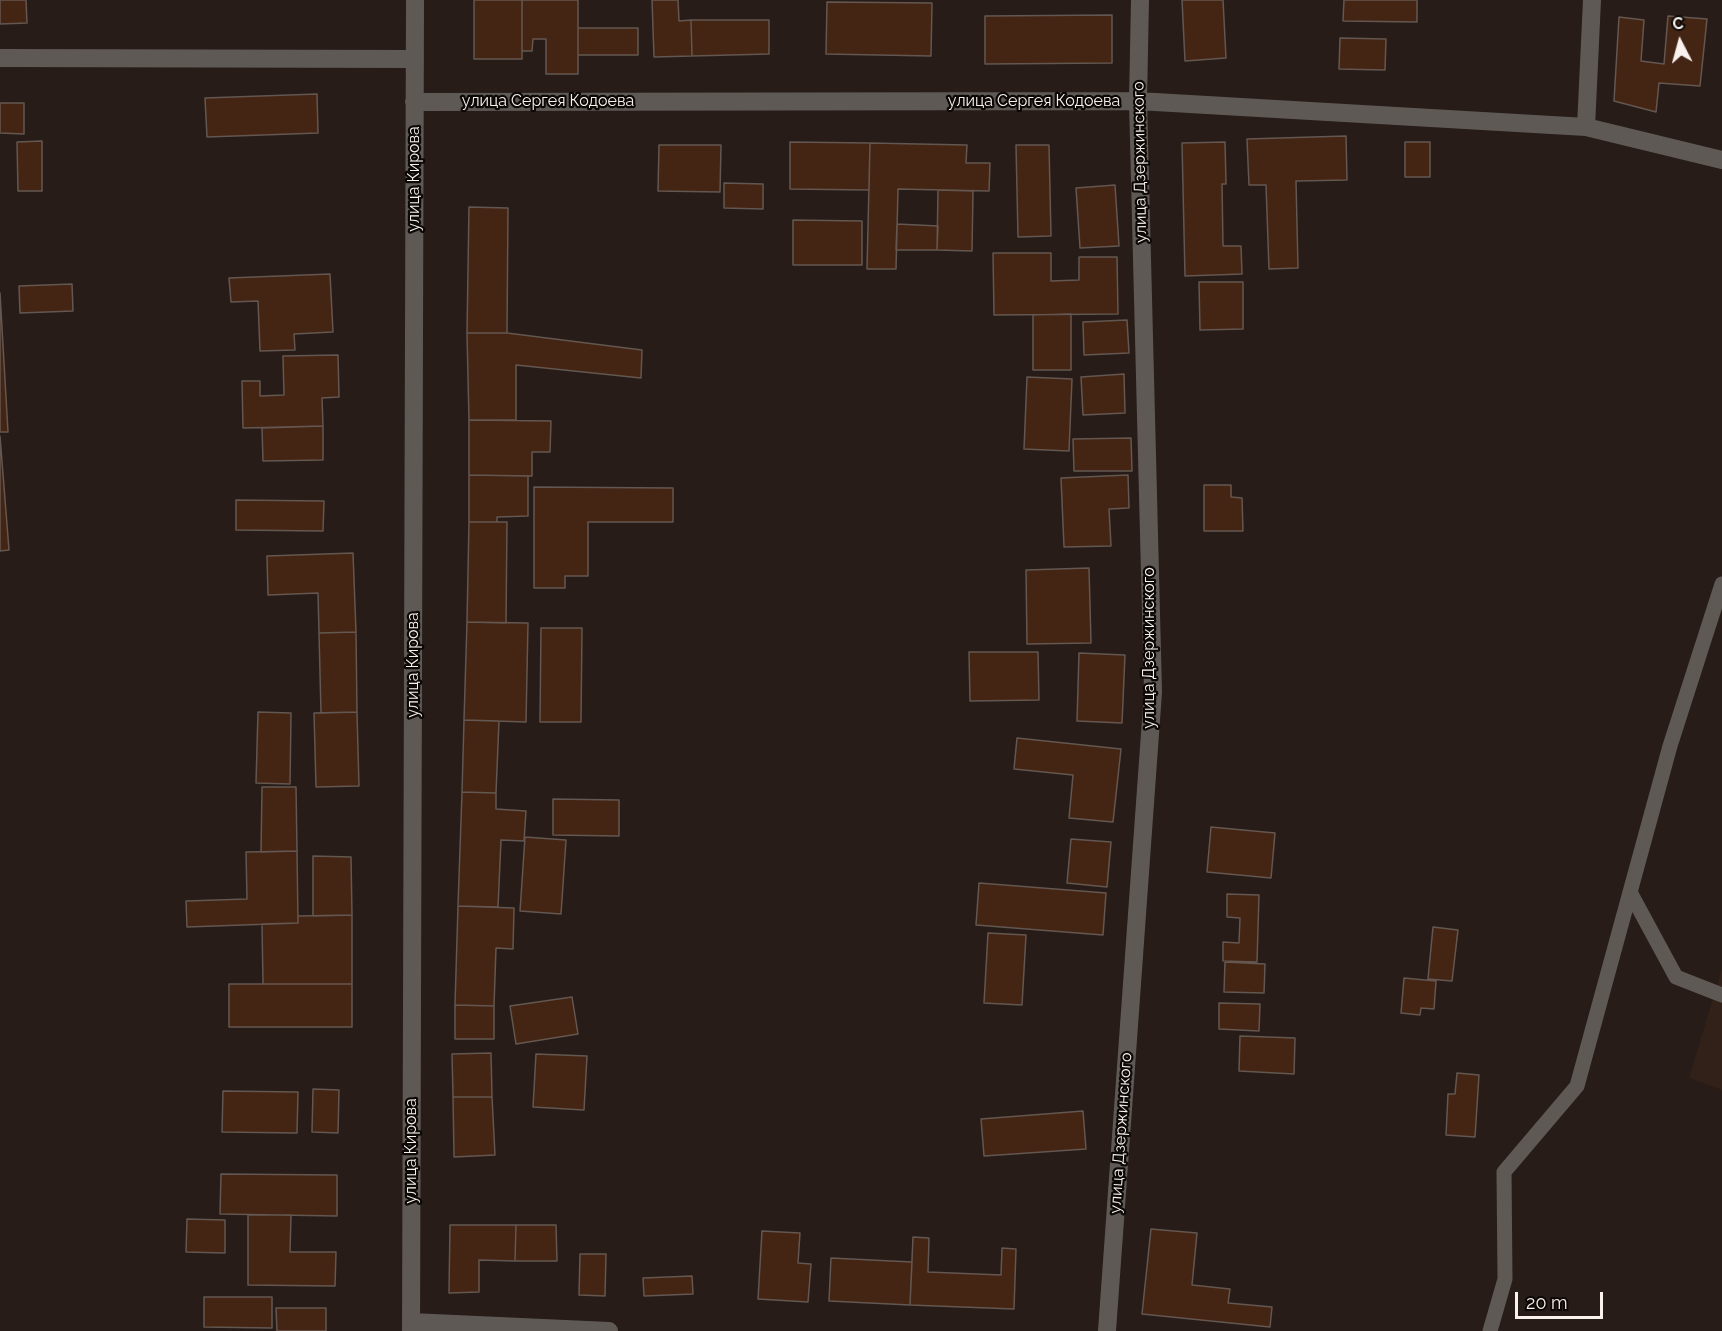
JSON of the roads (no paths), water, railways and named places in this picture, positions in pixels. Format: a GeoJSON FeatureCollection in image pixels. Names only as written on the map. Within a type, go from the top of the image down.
{"type":"FeatureCollection","features":[{"type":"Feature","properties":{"kind":"street","name":"улица Кирова"},"geometry":{"type":"LineString","coordinates":[[411,1326],[415,0]]}},
{"type":"Feature","properties":{"kind":"street","name":"улица Дзержинского"},"geometry":{"type":"LineString","coordinates":[[1107,1331],[1153,692],[1138,101],[1140,0]]}},
{"type":"Feature","properties":{"kind":"street"},"geometry":{"type":"LineString","coordinates":[[1586,127],[1592,0]]}},
{"type":"Feature","properties":{"kind":"street"},"geometry":{"type":"LineString","coordinates":[[0,58],[415,59]]}},
{"type":"Feature","properties":{"kind":"street","name":"улица Сергея Кодоева"},"geometry":{"type":"LineString","coordinates":[[414,102],[1138,101],[1586,127],[1722,160]]}},
{"type":"Feature","properties":{"kind":"street"},"geometry":{"type":"LineString","coordinates":[[411,1326],[609,1331]]}},
{"type":"Feature","properties":{"kind":"lane"},"geometry":{"type":"LineString","coordinates":[[1491,1331],[1505,1279],[1504,1172],[1577,1086],[1670,746],[1722,584]]}},
{"type":"Feature","properties":{"kind":"lane"},"geometry":{"type":"LineString","coordinates":[[1630,892],[1676,976],[1722,995]]}}]}
